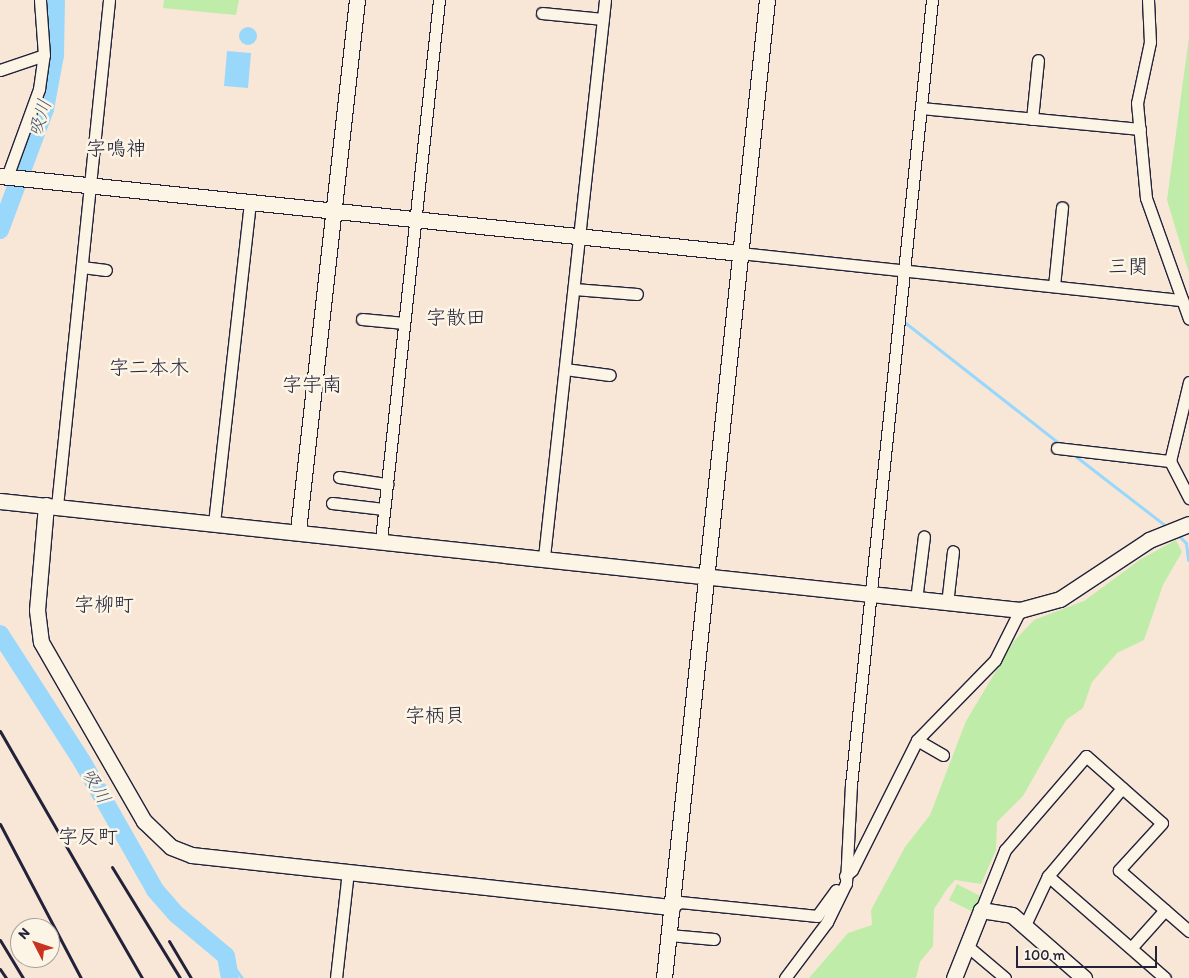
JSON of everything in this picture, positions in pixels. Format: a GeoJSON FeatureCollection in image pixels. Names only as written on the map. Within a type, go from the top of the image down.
{"type":"FeatureCollection","features":[{"type":"Feature","properties":{"kind":"street"},"geometry":{"type":"LineString","coordinates":[[40,0],[44,55],[39,89],[10,177],[1183,300]]}},
{"type":"Feature","properties":{"kind":"street"},"geometry":{"type":"LineString","coordinates":[[109,0],[82,267],[37,610],[41,642],[155,835],[192,855],[672,907],[680,902],[817,916],[847,874],[850,794],[932,0]]}},
{"type":"Feature","properties":{"kind":"street"},"geometry":{"type":"LineString","coordinates":[[298,531],[357,0]]}},
{"type":"Feature","properties":{"kind":"street"},"geometry":{"type":"LineString","coordinates":[[381,540],[439,0]]}},
{"type":"Feature","properties":{"kind":"street"},"geometry":{"type":"LineString","coordinates":[[544,557],[605,0]]}},
{"type":"Feature","properties":{"kind":"street"},"geometry":{"type":"LineString","coordinates":[[664,978],[767,0]]}},
{"type":"Feature","properties":{"kind":"street"},"geometry":{"type":"LineString","coordinates":[[1148,0],[1150,42],[1138,85],[1146,198],[1189,319]]}},
{"type":"Feature","properties":{"kind":"street"},"geometry":{"type":"LineString","coordinates":[[542,13],[603,19]]}},
{"type":"Feature","properties":{"kind":"street"},"geometry":{"type":"LineString","coordinates":[[0,70],[44,55]]}},
{"type":"Feature","properties":{"kind":"street"},"geometry":{"type":"LineString","coordinates":[[1032,119],[1038,60]]}},
{"type":"Feature","properties":{"kind":"street"},"geometry":{"type":"LineString","coordinates":[[921,108],[1140,129]]}},
{"type":"Feature","properties":{"kind":"street"},"geometry":{"type":"LineString","coordinates":[[214,523],[250,202]]}},
{"type":"Feature","properties":{"kind":"street"},"geometry":{"type":"LineString","coordinates":[[1054,286],[1062,207]]}},
{"type":"Feature","properties":{"kind":"street"},"geometry":{"type":"LineString","coordinates":[[82,267],[106,270]]}},
{"type":"Feature","properties":{"kind":"street"},"geometry":{"type":"LineString","coordinates":[[574,289],[637,294]]}},
{"type":"Feature","properties":{"kind":"street"},"geometry":{"type":"LineString","coordinates":[[362,320],[404,323]]}},
{"type":"Feature","properties":{"kind":"street"},"geometry":{"type":"LineString","coordinates":[[565,370],[610,375]]}},
{"type":"Feature","properties":{"kind":"street"},"geometry":{"type":"LineString","coordinates":[[1189,382],[1170,461],[1189,498]]}},
{"type":"Feature","properties":{"kind":"street"},"geometry":{"type":"LineString","coordinates":[[1057,448],[1170,461]]}},
{"type":"Feature","properties":{"kind":"street"},"geometry":{"type":"LineString","coordinates":[[339,477],[387,484]]}},
{"type":"Feature","properties":{"kind":"street"},"geometry":{"type":"LineString","coordinates":[[0,501],[544,557],[948,604],[1020,610],[1060,599],[1149,540],[1189,524]]}},
{"type":"Feature","properties":{"kind":"street"},"geometry":{"type":"LineString","coordinates":[[332,503],[384,509]]}},
{"type":"Feature","properties":{"kind":"street"},"geometry":{"type":"LineString","coordinates":[[916,600],[924,536]]}},
{"type":"Feature","properties":{"kind":"street"},"geometry":{"type":"LineString","coordinates":[[948,604],[954,551]]}},
{"type":"Feature","properties":{"kind":"street"},"geometry":{"type":"LineString","coordinates":[[786,978],[827,922],[847,874],[917,740],[995,660],[1020,610]]}},
{"type":"Feature","properties":{"kind":"street"},"geometry":{"type":"LineString","coordinates":[[917,740],[943,755]]}},
{"type":"Feature","properties":{"kind":"street"},"geometry":{"type":"LineString","coordinates":[[954,978],[1005,850],[1086,756],[1162,824],[1119,870],[1189,931]]}},
{"type":"Feature","properties":{"kind":"street"},"geometry":{"type":"LineString","coordinates":[[1025,925],[1048,876],[1122,788]]}},
{"type":"Feature","properties":{"kind":"street"},"geometry":{"type":"LineString","coordinates":[[336,978],[348,871]]}},
{"type":"Feature","properties":{"kind":"street"},"geometry":{"type":"LineString","coordinates":[[1048,876],[1165,978]]}},
{"type":"Feature","properties":{"kind":"street"},"geometry":{"type":"LineString","coordinates":[[981,910],[1012,915],[1084,978]]}},
{"type":"Feature","properties":{"kind":"street"},"geometry":{"type":"LineString","coordinates":[[1131,948],[1165,910]]}},
{"type":"Feature","properties":{"kind":"street"},"geometry":{"type":"LineString","coordinates":[[669,935],[714,939]]}},
{"type":"Feature","properties":{"kind":"street"},"geometry":{"type":"LineString","coordinates":[[966,945],[1004,978]]}},
{"type":"Feature","properties":{"kind":"green space"},"geometry":{"type":"Polygon","coordinates":[[[164,0],[239,0],[236,15],[163,8],[164,0]]]}},
{"type":"Feature","properties":{"kind":"green space"},"geometry":{"type":"Polygon","coordinates":[[[1189,37],[1189,273],[1167,200],[1189,37]]]}},
{"type":"Feature","properties":{"kind":"green space"},"geometry":{"type":"Polygon","coordinates":[[[1176,540],[1182,552],[1163,585],[1144,640],[1117,653],[1092,682],[1083,708],[1066,720],[1023,796],[997,822],[996,850],[981,884],[955,880],[947,889],[934,909],[933,946],[920,962],[916,978],[809,978],[848,933],[872,925],[871,910],[905,847],[930,815],[966,721],[1014,641],[1034,620],[1084,601],[1141,559],[1176,540]]]}},
{"type":"Feature","properties":{"kind":"green space"},"geometry":{"type":"Polygon","coordinates":[[[957,884],[980,896],[973,912],[949,900],[957,884]]]}},
{"type":"Feature","properties":{"kind":"water"},"geometry":{"type":"Polygon","coordinates":[[[248,27],[254,30],[257,36],[254,42],[248,45],[242,42],[239,36],[242,30],[248,27]]]}},
{"type":"Feature","properties":{"kind":"water"},"geometry":{"type":"Polygon","coordinates":[[[227,51],[251,53],[248,88],[224,86],[227,51]]]}},
{"type":"Feature","properties":{"kind":"waterway","name":"吸川"},"geometry":{"type":"LineString","coordinates":[[0,230],[45,109],[55,55],[56,0]]}},
{"type":"Feature","properties":{"kind":"waterway"},"geometry":{"type":"LineString","coordinates":[[903,321],[1061,445]]}},
{"type":"Feature","properties":{"kind":"waterway"},"geometry":{"type":"LineString","coordinates":[[1074,455],[1166,526]]}},
{"type":"Feature","properties":{"kind":"waterway"},"geometry":{"type":"LineString","coordinates":[[1180,537],[1186,543],[1188,560]]}},
{"type":"Feature","properties":{"kind":"waterway","name":"吸川"},"geometry":{"type":"LineString","coordinates":[[0,634],[83,763],[155,890],[176,914],[226,956],[230,978]]}},
{"type":"Feature","properties":{"kind":"waterway"},"geometry":{"type":"LineString","coordinates":[[226,956],[242,978]]}},
{"type":"Feature","properties":{"kind":"railway"},"geometry":{"type":"LineString","coordinates":[[0,731],[142,978]]}},
{"type":"Feature","properties":{"kind":"railway"},"geometry":{"type":"LineString","coordinates":[[0,824],[81,978]]}},
{"type":"Feature","properties":{"kind":"railway"},"geometry":{"type":"LineString","coordinates":[[112,867],[180,978]]}},
{"type":"Feature","properties":{"kind":"railway"},"geometry":{"type":"LineString","coordinates":[[0,940],[23,978]]}},
{"type":"Feature","properties":{"kind":"railway"},"geometry":{"type":"LineString","coordinates":[[169,941],[191,978]]}},
{"type":"Feature","properties":{"kind":"railway"},"geometry":{"type":"LineString","coordinates":[[0,969],[6,978]]}},
{"type":"Feature","properties":{"kind":"district","name":"字鳴神"},"geometry":{"type":"Point","coordinates":[116,148]}},
{"type":"Feature","properties":{"kind":"district","name":"三関"},"geometry":{"type":"Point","coordinates":[1128,266]}},
{"type":"Feature","properties":{"kind":"district","name":"字散田"},"geometry":{"type":"Point","coordinates":[456,317]}},
{"type":"Feature","properties":{"kind":"district","name":"字二本木"},"geometry":{"type":"Point","coordinates":[149,367]}},
{"type":"Feature","properties":{"kind":"district","name":"字宇南"},"geometry":{"type":"Point","coordinates":[312,384]}},
{"type":"Feature","properties":{"kind":"district","name":"字柳町"},"geometry":{"type":"Point","coordinates":[104,604]}},
{"type":"Feature","properties":{"kind":"district","name":"字柄貝"},"geometry":{"type":"Point","coordinates":[435,715]}},
{"type":"Feature","properties":{"kind":"district","name":"字反町"},"geometry":{"type":"Point","coordinates":[88,836]}}]}
